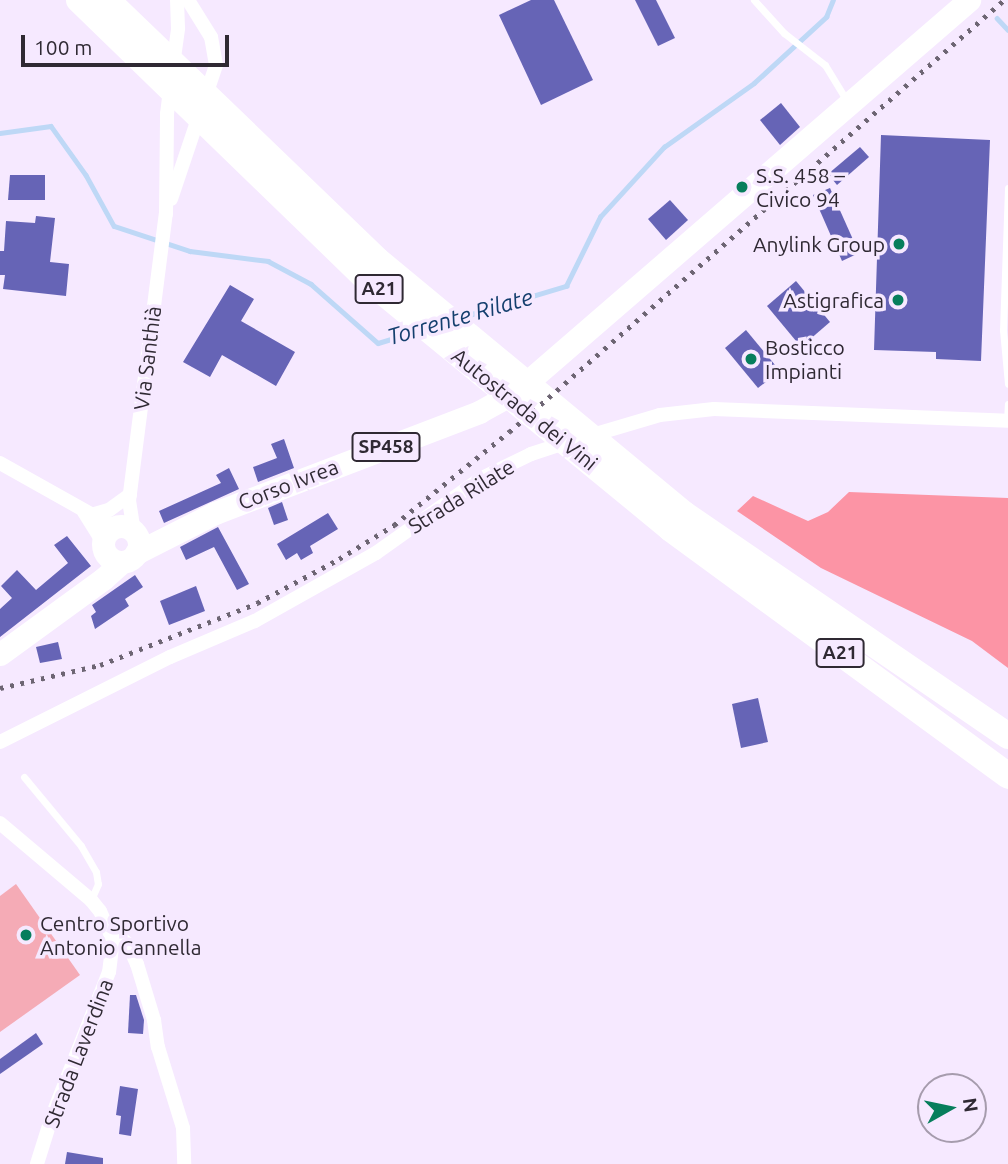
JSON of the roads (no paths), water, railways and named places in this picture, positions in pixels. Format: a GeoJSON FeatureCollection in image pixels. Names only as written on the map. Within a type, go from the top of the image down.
{"type":"FeatureCollection","features":[{"type":"Feature","properties":{"kind":"highway","name":"Autostrada dei Vini"},"geometry":{"type":"LineString","coordinates":[[79,0],[112,15],[367,279],[1008,776]]}},
{"type":"Feature","properties":{"kind":"highway","name":"Autostrada dei Vini"},"geometry":{"type":"LineString","coordinates":[[677,521],[1008,736]]}},
{"type":"Feature","properties":{"kind":"main road","name":"SP458"},"geometry":{"type":"LineString","coordinates":[[849,105],[969,0]]}},
{"type":"Feature","properties":{"kind":"main road","name":"Corso Ivrea"},"geometry":{"type":"LineString","coordinates":[[121,541],[168,536],[215,513],[479,412],[517,391],[849,105]]}},
{"type":"Feature","properties":{"kind":"main road"},"geometry":{"type":"LineString","coordinates":[[0,654],[92,584],[121,541]]}},
{"type":"Feature","properties":{"kind":"main road"},"geometry":{"type":"LineString","coordinates":[[0,665],[33,631]]}},
{"type":"Feature","properties":{"kind":"street","name":"Via Santhià"},"geometry":{"type":"LineString","coordinates":[[121,541],[166,214],[167,114],[178,28],[177,0]]}},
{"type":"Feature","properties":{"kind":"street","name":"Via Santhià"},"geometry":{"type":"LineString","coordinates":[[166,214],[216,65],[211,37],[188,0]]}},
{"type":"Feature","properties":{"kind":"street","name":"Strada Rilate"},"geometry":{"type":"LineString","coordinates":[[0,742],[170,657],[256,621],[376,553],[480,479],[531,454],[660,415],[714,408],[1007,421]]}},
{"type":"Feature","properties":{"kind":"street"},"geometry":{"type":"LineString","coordinates":[[0,463],[87,513],[121,541]]}},
{"type":"Feature","properties":{"kind":"street"},"geometry":{"type":"LineString","coordinates":[[87,513],[109,510],[129,498]]}},
{"type":"Feature","properties":{"kind":"street","name":"Strada Laverdina"},"geometry":{"type":"LineString","coordinates":[[0,823],[90,900],[100,911],[113,940],[109,972],[52,1116],[37,1164]]}},
{"type":"Feature","properties":{"kind":"street","name":"Strada Laverdina"},"geometry":{"type":"LineString","coordinates":[[113,940],[123,940],[128,944],[137,964],[154,1020],[158,1047],[183,1128],[184,1164]]}},
{"type":"Feature","properties":{"kind":"lane"},"geometry":{"type":"LineString","coordinates":[[754,0],[784,33],[825,65],[849,105]]}},
{"type":"Feature","properties":{"kind":"lane"},"geometry":{"type":"LineString","coordinates":[[1008,188],[1003,330],[1008,384]]}},
{"type":"Feature","properties":{"kind":"lane"},"geometry":{"type":"LineString","coordinates":[[1007,421],[1008,404]]}},
{"type":"Feature","properties":{"kind":"lane"},"geometry":{"type":"LineString","coordinates":[[24,776],[80,846],[96,872],[98,884],[90,900]]}},
{"type":"Feature","properties":{"kind":"waterway","name":"Torrente Rilate"},"geometry":{"type":"LineString","coordinates":[[462,317],[566,286],[600,217],[664,147],[754,83],[826,17],[833,0]]}},
{"type":"Feature","properties":{"kind":"waterway","name":"Torrente Rilate"},"geometry":{"type":"LineString","coordinates":[[997,18],[1008,30]]}},
{"type":"Feature","properties":{"kind":"waterway","name":"Torrente Rilate"},"geometry":{"type":"LineString","coordinates":[[0,133],[51,126],[86,175],[114,226],[190,251],[268,261],[311,284],[378,343],[417,331]]}},
{"type":"Feature","properties":{"kind":"railway"},"geometry":{"type":"LineString","coordinates":[[0,688],[100,665],[257,603],[339,559],[394,525],[509,432],[1004,0]]}},
{"type":"Feature","properties":{"kind":"place","name":"S.S. 458 – Civico 94"},"geometry":{"type":"Point","coordinates":[742,187]}},
{"type":"Feature","properties":{"kind":"place","name":"Anylink Group"},"geometry":{"type":"Point","coordinates":[899,244]}},
{"type":"Feature","properties":{"kind":"place","name":"Astigrafica"},"geometry":{"type":"Point","coordinates":[898,300]}},
{"type":"Feature","properties":{"kind":"place","name":"Bosticco Impianti"},"geometry":{"type":"Point","coordinates":[751,359]}},
{"type":"Feature","properties":{"kind":"place","name":"Centro Sportivo Antonio Cannella"},"geometry":{"type":"Point","coordinates":[26,935]}}]}
